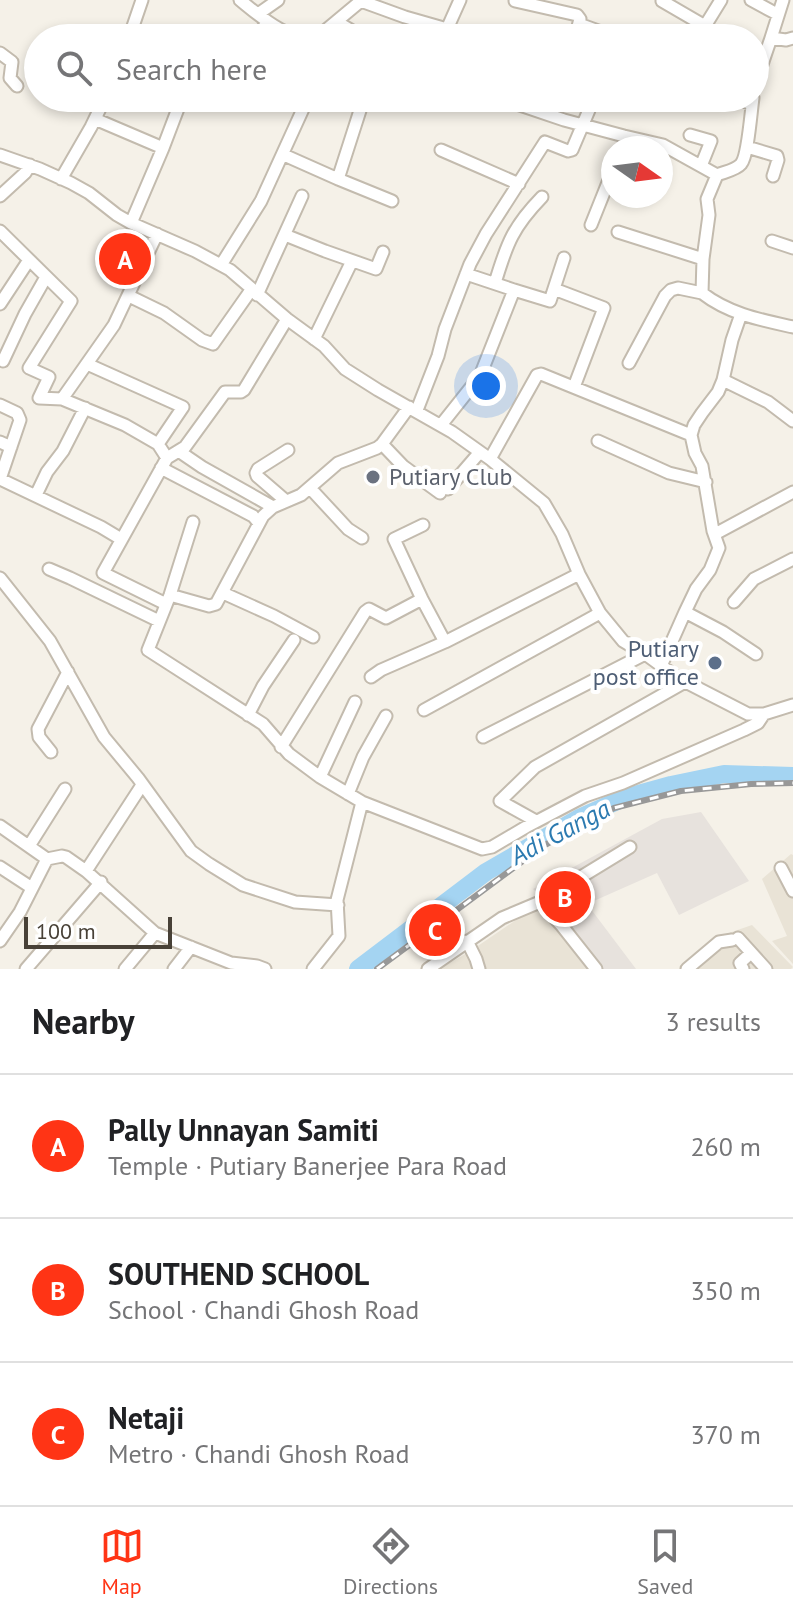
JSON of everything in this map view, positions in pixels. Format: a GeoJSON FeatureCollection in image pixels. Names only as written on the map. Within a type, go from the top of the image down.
{"type":"FeatureCollection","features":[{"type":"Feature","properties":{"kind":"street"},"geometry":{"type":"LineString","coordinates":[[134,24],[142,0]]}},
{"type":"Feature","properties":{"kind":"street"},"geometry":{"type":"LineString","coordinates":[[261,24],[278,0]]}},
{"type":"Feature","properties":{"kind":"street"},"geometry":{"type":"LineString","coordinates":[[449,24],[460,0]]}},
{"type":"Feature","properties":{"kind":"street"},"geometry":{"type":"LineString","coordinates":[[501,0],[516,0],[574,14],[580,19],[579,24]]}},
{"type":"Feature","properties":{"kind":"street"},"geometry":{"type":"LineString","coordinates":[[706,24],[721,0]]}},
{"type":"Feature","properties":{"kind":"street"},"geometry":{"type":"LineString","coordinates":[[751,0],[777,14]]}},
{"type":"Feature","properties":{"kind":"street"},"geometry":{"type":"LineString","coordinates":[[769,44],[783,0]]}},
{"type":"Feature","properties":{"kind":"street"},"geometry":{"type":"LineString","coordinates":[[244,1],[274,24]]}},
{"type":"Feature","properties":{"kind":"street"},"geometry":{"type":"LineString","coordinates":[[334,24],[362,1],[422,24]]}},
{"type":"Feature","properties":{"kind":"street"},"geometry":{"type":"LineString","coordinates":[[662,1],[702,24]]}},
{"type":"Feature","properties":{"kind":"street"},"geometry":{"type":"LineString","coordinates":[[771,38],[793,38]]}},
{"type":"Feature","properties":{"kind":"street"},"geometry":{"type":"LineString","coordinates":[[0,53],[12,62],[10,78],[17,86]]}},
{"type":"Feature","properties":{"kind":"street"},"geometry":{"type":"LineString","coordinates":[[61,179],[98,112]]}},
{"type":"Feature","properties":{"kind":"street"},"geometry":{"type":"LineString","coordinates":[[131,223],[177,112]]}},
{"type":"Feature","properties":{"kind":"street"},"geometry":{"type":"LineString","coordinates":[[221,265],[261,201],[302,112]]}},
{"type":"Feature","properties":{"kind":"street"},"geometry":{"type":"LineString","coordinates":[[338,179],[360,112]]}},
{"type":"Feature","properties":{"kind":"street"},"geometry":{"type":"LineString","coordinates":[[538,112],[608,136]]}},
{"type":"Feature","properties":{"kind":"street"},"geometry":{"type":"LineString","coordinates":[[287,319],[244,390],[225,392],[185,447],[164,463],[103,573],[168,599],[209,606],[216,604],[258,522],[273,507],[301,495],[338,463],[382,444],[413,408],[438,356],[466,274],[486,234],[545,142],[572,150],[587,112]]}},
{"type":"Feature","properties":{"kind":"street"},"geometry":{"type":"LineString","coordinates":[[702,293],[709,215],[707,199],[717,175],[740,166],[747,147],[751,112]]}},
{"type":"Feature","properties":{"kind":"street"},"geometry":{"type":"LineString","coordinates":[[95,119],[163,148]]}},
{"type":"Feature","properties":{"kind":"street"},"geometry":{"type":"LineString","coordinates":[[690,135],[711,141],[701,166]]}},
{"type":"Feature","properties":{"kind":"street"},"geometry":{"type":"LineString","coordinates":[[747,147],[777,156],[773,176]]}},
{"type":"Feature","properties":{"kind":"street"},"geometry":{"type":"LineString","coordinates":[[441,150],[519,184]]}},
{"type":"Feature","properties":{"kind":"street"},"geometry":{"type":"LineString","coordinates":[[673,151],[717,175]]}},
{"type":"Feature","properties":{"kind":"street"},"geometry":{"type":"LineString","coordinates":[[0,155],[61,179],[89,193],[131,223],[230,270],[324,346],[345,369],[441,425],[485,455],[544,503],[600,613],[623,641],[685,682],[748,714],[764,714],[793,705]]}},
{"type":"Feature","properties":{"kind":"street"},"geometry":{"type":"LineString","coordinates":[[284,155],[392,201]]}},
{"type":"Feature","properties":{"kind":"street"},"geometry":{"type":"LineString","coordinates":[[0,196],[30,165]]}},
{"type":"Feature","properties":{"kind":"street"},"geometry":{"type":"LineString","coordinates":[[129,296],[164,313],[202,340],[213,344],[254,292],[302,196]]}},
{"type":"Feature","properties":{"kind":"street"},"geometry":{"type":"LineString","coordinates":[[495,283],[513,232],[542,197]]}},
{"type":"Feature","properties":{"kind":"street"},"geometry":{"type":"LineString","coordinates":[[591,225],[601,200]]}},
{"type":"Feature","properties":{"kind":"street"},"geometry":{"type":"LineString","coordinates":[[0,231],[71,301],[29,368],[49,377],[39,398],[62,399],[125,425],[158,444],[164,463],[253,516],[258,522]]}},
{"type":"Feature","properties":{"kind":"street"},"geometry":{"type":"LineString","coordinates":[[618,232],[703,259]]}},
{"type":"Feature","properties":{"kind":"street"},"geometry":{"type":"LineString","coordinates":[[62,399],[114,325],[157,234]]}},
{"type":"Feature","properties":{"kind":"street"},"geometry":{"type":"LineString","coordinates":[[285,235],[376,269],[383,252]]}},
{"type":"Feature","properties":{"kind":"street"},"geometry":{"type":"LineString","coordinates":[[772,241],[793,248]]}},
{"type":"Feature","properties":{"kind":"street"},"geometry":{"type":"LineString","coordinates":[[466,274],[550,301],[564,258]]}},
{"type":"Feature","properties":{"kind":"street"},"geometry":{"type":"LineString","coordinates":[[0,304],[29,260]]}},
{"type":"Feature","properties":{"kind":"street"},"geometry":{"type":"LineString","coordinates":[[314,339],[352,261]]}},
{"type":"Feature","properties":{"kind":"street"},"geometry":{"type":"LineString","coordinates":[[3,361],[46,277]]}},
{"type":"Feature","properties":{"kind":"street"},"geometry":{"type":"LineString","coordinates":[[629,363],[665,296],[678,288],[702,293],[716,304],[741,314],[793,327]]}},
{"type":"Feature","properties":{"kind":"street"},"geometry":{"type":"LineString","coordinates":[[554,289],[604,308],[574,387]]}},
{"type":"Feature","properties":{"kind":"street"},"geometry":{"type":"LineString","coordinates":[[441,425],[480,376],[514,290]]}},
{"type":"Feature","properties":{"kind":"street"},"geometry":{"type":"LineString","coordinates":[[661,666],[696,589],[710,570],[719,548],[706,482],[691,435],[694,425],[723,380],[741,314]]}},
{"type":"Feature","properties":{"kind":"street"},"geometry":{"type":"LineString","coordinates":[[87,364],[183,407],[158,444]]}},
{"type":"Feature","properties":{"kind":"street"},"geometry":{"type":"LineString","coordinates":[[382,444],[403,466],[444,491],[485,455],[537,375],[545,375],[691,435]]}},
{"type":"Feature","properties":{"kind":"street"},"geometry":{"type":"LineString","coordinates":[[723,380],[768,402],[792,419]]}},
{"type":"Feature","properties":{"kind":"street"},"geometry":{"type":"LineString","coordinates":[[0,405],[17,413],[20,420],[6,444],[0,479],[121,539]]}},
{"type":"Feature","properties":{"kind":"street"},"geometry":{"type":"LineString","coordinates":[[36,495],[85,408]]}},
{"type":"Feature","properties":{"kind":"street"},"geometry":{"type":"LineString","coordinates":[[598,441],[669,473],[706,482]]}},
{"type":"Feature","properties":{"kind":"street"},"geometry":{"type":"LineString","coordinates":[[286,501],[256,473],[288,450]]}},
{"type":"Feature","properties":{"kind":"street"},"geometry":{"type":"LineString","coordinates":[[180,452],[273,507]]}},
{"type":"Feature","properties":{"kind":"street"},"geometry":{"type":"LineString","coordinates":[[310,488],[348,529],[362,538]]}},
{"type":"Feature","properties":{"kind":"street"},"geometry":{"type":"LineString","coordinates":[[715,534],[793,492]]}},
{"type":"Feature","properties":{"kind":"street"},"geometry":{"type":"LineString","coordinates":[[193,522],[148,650],[263,724],[281,747],[348,794],[482,849],[492,847],[585,796],[623,783],[744,730],[758,723],[764,714]]}},
{"type":"Feature","properties":{"kind":"street"},"geometry":{"type":"LineString","coordinates":[[423,525],[394,539],[445,642]]}},
{"type":"Feature","properties":{"kind":"street"},"geometry":{"type":"LineString","coordinates":[[734,602],[754,579],[793,559]]}},
{"type":"Feature","properties":{"kind":"street"},"geometry":{"type":"LineString","coordinates":[[49,569],[159,621]]}},
{"type":"Feature","properties":{"kind":"street"},"geometry":{"type":"LineString","coordinates":[[371,677],[579,574]]}},
{"type":"Feature","properties":{"kind":"street"},"geometry":{"type":"LineString","coordinates":[[0,578],[50,641],[104,737],[191,851],[243,885],[295,902],[338,903]]}},
{"type":"Feature","properties":{"kind":"street"},"geometry":{"type":"LineString","coordinates":[[223,593],[313,637]]}},
{"type":"Feature","properties":{"kind":"street"},"geometry":{"type":"LineString","coordinates":[[281,747],[365,612],[369,609],[386,618],[422,599]]}},
{"type":"Feature","properties":{"kind":"street"},"geometry":{"type":"LineString","coordinates":[[685,612],[756,654]]}},
{"type":"Feature","properties":{"kind":"street"},"geometry":{"type":"LineString","coordinates":[[424,710],[600,613]]}},
{"type":"Feature","properties":{"kind":"street"},"geometry":{"type":"LineString","coordinates":[[248,715],[294,640]]}},
{"type":"Feature","properties":{"kind":"street"},"geometry":{"type":"LineString","coordinates":[[483,737],[645,654]]}},
{"type":"Feature","properties":{"kind":"street"},"geometry":{"type":"LineString","coordinates":[[51,752],[39,737],[38,729],[68,672]]}},
{"type":"Feature","properties":{"kind":"street"},"geometry":{"type":"LineString","coordinates":[[536,821],[500,801],[535,767],[685,682]]}},
{"type":"Feature","properties":{"kind":"street"},"geometry":{"type":"LineString","coordinates":[[320,777],[355,702]]}},
{"type":"Feature","properties":{"kind":"street"},"geometry":{"type":"LineString","coordinates":[[348,794],[363,757],[386,716]]}},
{"type":"Feature","properties":{"kind":"street"},"geometry":{"type":"LineString","coordinates":[[86,871],[142,785]]}},
{"type":"Feature","properties":{"kind":"street"},"geometry":{"type":"LineString","coordinates":[[29,846],[65,789]]}},
{"type":"Feature","properties":{"kind":"street"},"geometry":{"type":"LineString","coordinates":[[313,969],[339,936],[338,903],[362,802]]}},
{"type":"Feature","properties":{"kind":"street"},"geometry":{"type":"LineString","coordinates":[[0,826],[47,859],[62,856],[86,871],[155,933],[228,966],[265,969]]}},
{"type":"Feature","properties":{"kind":"street"},"geometry":{"type":"LineString","coordinates":[[428,969],[502,918],[540,902],[630,847]]}},
{"type":"Feature","properties":{"kind":"street"},"geometry":{"type":"LineString","coordinates":[[0,941],[20,912],[47,859]]}},
{"type":"Feature","properties":{"kind":"street"},"geometry":{"type":"LineString","coordinates":[[0,867],[32,888]]}},
{"type":"Feature","properties":{"kind":"street"},"geometry":{"type":"LineString","coordinates":[[781,868],[793,891]]}},
{"type":"Feature","properties":{"kind":"street"},"geometry":{"type":"LineString","coordinates":[[26,969],[101,882]]}},
{"type":"Feature","properties":{"kind":"street"},"geometry":{"type":"LineString","coordinates":[[540,902],[596,969]]}},
{"type":"Feature","properties":{"kind":"street"},"geometry":{"type":"LineString","coordinates":[[125,969],[155,933]]}},
{"type":"Feature","properties":{"kind":"street"},"geometry":{"type":"LineString","coordinates":[[687,969],[719,942],[735,939],[766,969]]}},
{"type":"Feature","properties":{"kind":"street"},"geometry":{"type":"LineString","coordinates":[[467,941],[479,969]]}},
{"type":"Feature","properties":{"kind":"street"},"geometry":{"type":"LineString","coordinates":[[174,969],[191,947]]}},
{"type":"Feature","properties":{"kind":"street"},"geometry":{"type":"LineString","coordinates":[[743,969],[740,963],[751,953]]}},
{"type":"Feature","properties":{"kind":"shaded area"},"geometry":{"type":"Polygon","coordinates":[[[701,812],[749,881],[679,915],[657,873],[587,904],[636,969],[603,969],[563,918],[533,889],[662,819],[701,812]]]}},
{"type":"Feature","properties":{"kind":"shaded area"},"geometry":{"type":"Polygon","coordinates":[[[791,854],[793,964],[772,941],[787,936],[762,879],[791,854]]]}},
{"type":"Feature","properties":{"kind":"shaded area"},"geometry":{"type":"Polygon","coordinates":[[[538,905],[593,969],[439,969],[469,952],[538,905]]]}},
{"type":"Feature","properties":{"kind":"shaded area"},"geometry":{"type":"Polygon","coordinates":[[[752,925],[793,967],[791,969],[685,969],[726,934],[752,925]]]}},
{"type":"Feature","properties":{"kind":"waterway","name":"Adi Ganga"},"geometry":{"type":"LineString","coordinates":[[358,969],[486,872],[579,818],[624,798],[724,774],[793,776]]}},
{"type":"Feature","properties":{"kind":"railway"},"geometry":{"type":"LineString","coordinates":[[377,969],[543,846],[614,808],[681,791],[793,783]]}},
{"type":"Feature","properties":{"kind":"place","name":"Pally Unnayan Samiti"},"geometry":{"type":"Point","coordinates":[125,259]}},
{"type":"Feature","properties":{"kind":"place","name":"Putiary Club"},"geometry":{"type":"Point","coordinates":[373,477]}},
{"type":"Feature","properties":{"kind":"place","name":"Putiary post office"},"geometry":{"type":"Point","coordinates":[715,663]}},
{"type":"Feature","properties":{"kind":"place","name":"SOUTHEND SCHOOL"},"geometry":{"type":"Point","coordinates":[565,897]}},
{"type":"Feature","properties":{"kind":"place","name":"Netaji"},"geometry":{"type":"Point","coordinates":[435,930]}}]}
